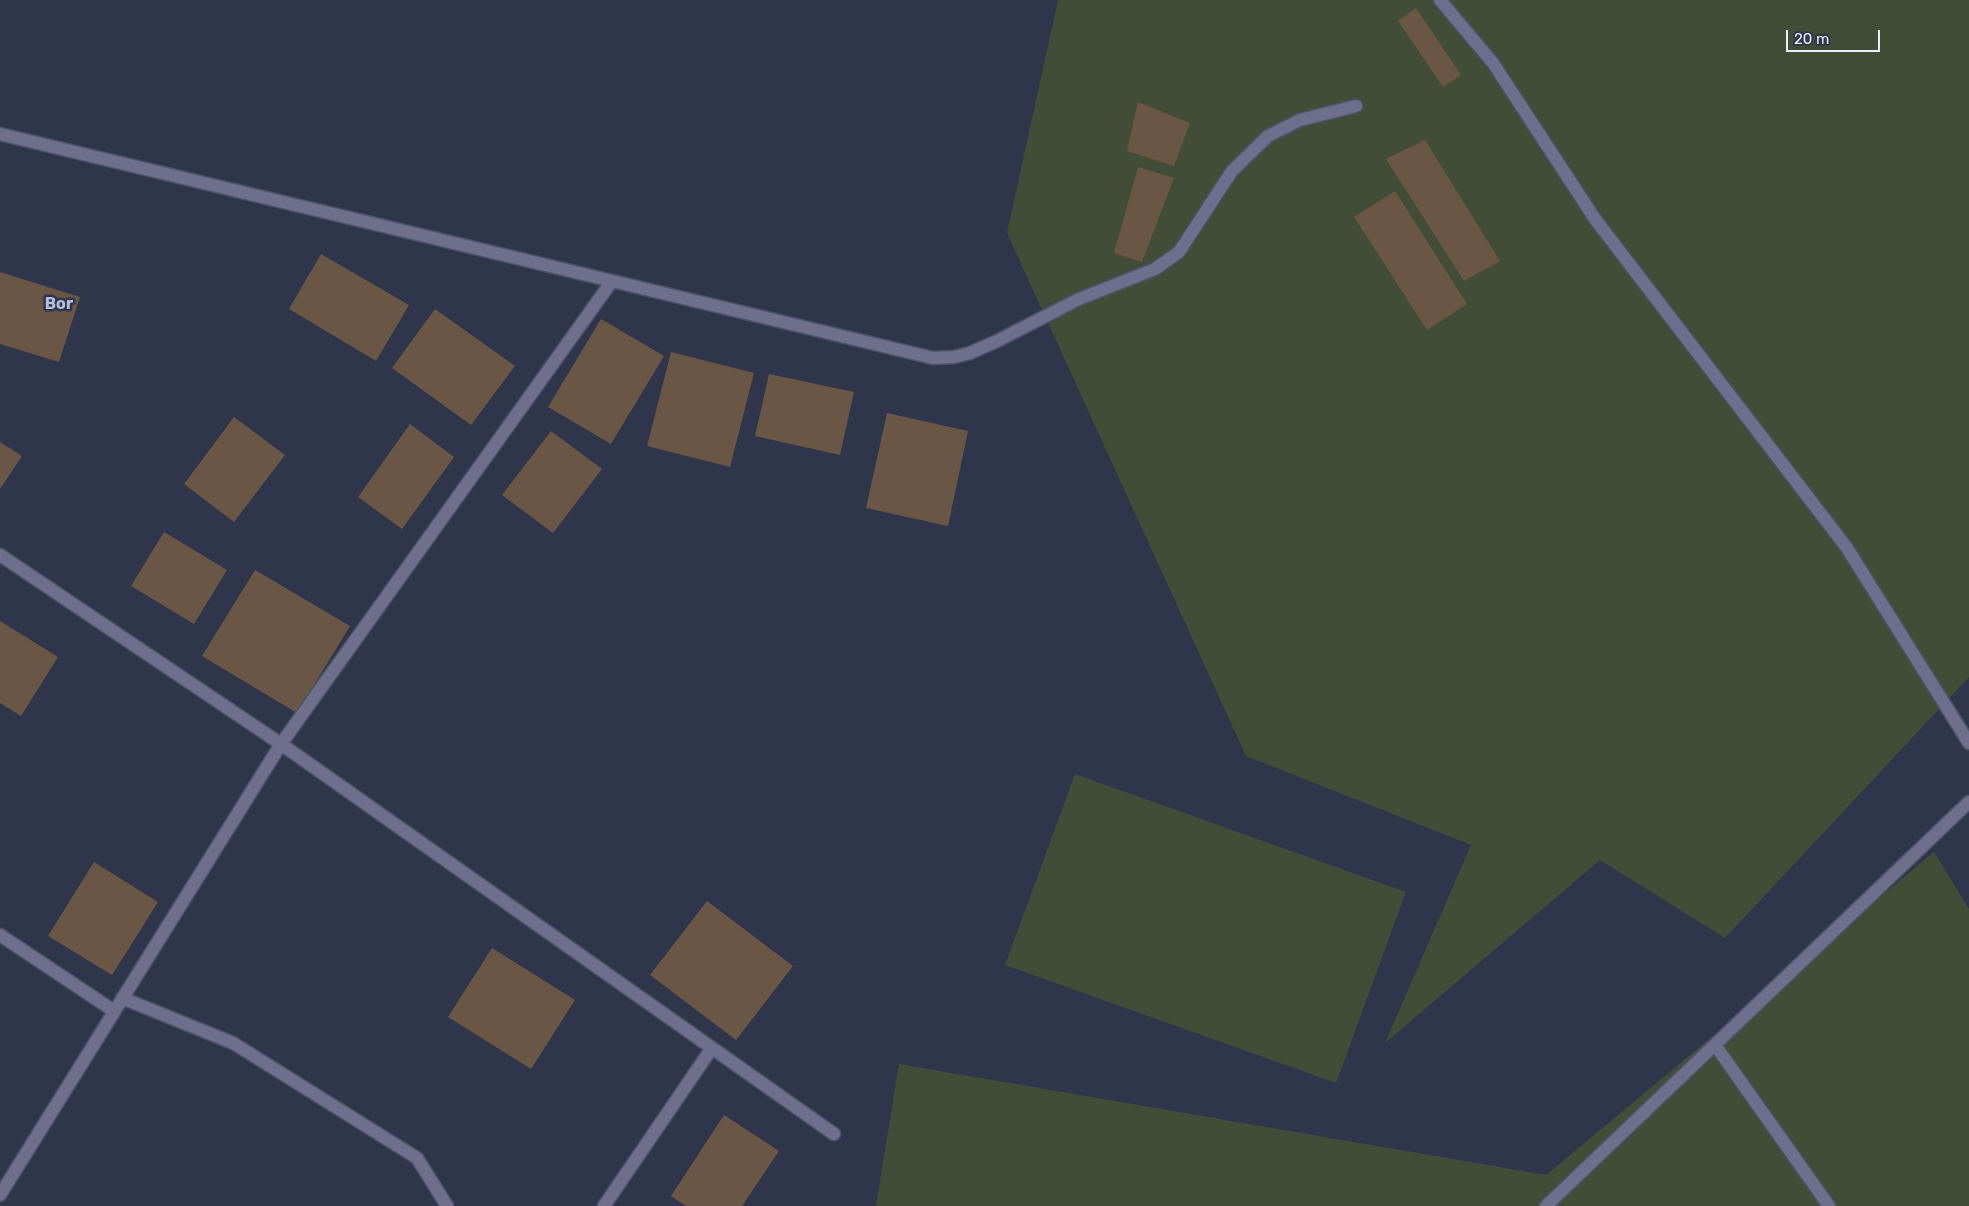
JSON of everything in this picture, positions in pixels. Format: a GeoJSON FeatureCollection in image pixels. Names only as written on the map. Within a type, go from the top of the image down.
{"type":"FeatureCollection","features":[{"type":"Feature","properties":{"kind":"street"},"geometry":{"type":"LineString","coordinates":[[1440,0],[1493,63],[1595,219],[1847,548],[1969,743]]}},
{"type":"Feature","properties":{"kind":"street"},"geometry":{"type":"LineString","coordinates":[[0,134],[932,358],[954,357],[970,352],[997,341],[1079,299],[1155,269],[1179,252],[1232,172],[1268,136],[1300,120],[1356,106]]}},
{"type":"Feature","properties":{"kind":"street"},"geometry":{"type":"LineString","coordinates":[[0,1195],[281,744],[612,281]]}},
{"type":"Feature","properties":{"kind":"street"},"geometry":{"type":"LineString","coordinates":[[0,555],[281,744],[834,1134]]}},
{"type":"Feature","properties":{"kind":"street"},"geometry":{"type":"LineString","coordinates":[[1546,1206],[1969,802]]}},
{"type":"Feature","properties":{"kind":"street"},"geometry":{"type":"LineString","coordinates":[[0,935],[114,1011]]}},
{"type":"Feature","properties":{"kind":"street"},"geometry":{"type":"LineString","coordinates":[[122,998],[233,1043],[416,1158],[447,1206]]}},
{"type":"Feature","properties":{"kind":"street"},"geometry":{"type":"LineString","coordinates":[[1715,1044],[1829,1206]]}},
{"type":"Feature","properties":{"kind":"street"},"geometry":{"type":"LineString","coordinates":[[604,1206],[712,1048]]}},
{"type":"Feature","properties":{"kind":"green space"},"geometry":{"type":"Polygon","coordinates":[[[1058,0],[1969,0],[1969,677],[1725,938],[1600,860],[1385,1043],[1471,845],[1246,756],[1007,233],[1058,0]]]}},
{"type":"Feature","properties":{"kind":"green space"},"geometry":{"type":"Polygon","coordinates":[[[1075,774],[1406,892],[1336,1083],[1005,965],[1075,774]]]}},
{"type":"Feature","properties":{"kind":"green space"},"geometry":{"type":"Polygon","coordinates":[[[1934,852],[1969,909],[1969,1206],[876,1206],[899,1064],[1546,1175],[1934,852]]]}},
{"type":"Feature","properties":{"kind":"building"},"geometry":{"type":"Polygon","coordinates":[[[1416,8],[1461,75],[1443,87],[1398,21],[1416,8]]]}},
{"type":"Feature","properties":{"kind":"building"},"geometry":{"type":"Polygon","coordinates":[[[1138,102],[1190,123],[1174,166],[1127,151],[1138,102]]]}},
{"type":"Feature","properties":{"kind":"building"},"geometry":{"type":"Polygon","coordinates":[[[1425,140],[1500,261],[1464,281],[1386,159],[1425,140]]]}},
{"type":"Feature","properties":{"kind":"building"},"geometry":{"type":"Polygon","coordinates":[[[1138,167],[1174,178],[1142,262],[1114,253],[1138,167]]]}},
{"type":"Feature","properties":{"kind":"building"},"geometry":{"type":"Polygon","coordinates":[[[1395,191],[1467,304],[1427,330],[1354,217],[1395,191]]]}},
{"type":"Feature","properties":{"kind":"building"},"geometry":{"type":"Polygon","coordinates":[[[321,254],[409,305],[376,361],[289,309],[321,254]]]}},
{"type":"Feature","properties":{"kind":"building"},"geometry":{"type":"Polygon","coordinates":[[[0,272],[80,297],[59,362],[0,344],[0,272]]]}},
{"type":"Feature","properties":{"kind":"building"},"geometry":{"type":"Polygon","coordinates":[[[435,309],[515,366],[471,425],[392,368],[435,309]]]}},
{"type":"Feature","properties":{"kind":"building"},"geometry":{"type":"Polygon","coordinates":[[[601,319],[664,356],[611,444],[548,407],[601,319]]]}},
{"type":"Feature","properties":{"kind":"building"},"geometry":{"type":"Polygon","coordinates":[[[671,352],[754,373],[730,467],[647,446],[671,352]]]}},
{"type":"Feature","properties":{"kind":"building"},"geometry":{"type":"Polygon","coordinates":[[[769,374],[854,392],[840,455],[755,436],[769,374]]]}},
{"type":"Feature","properties":{"kind":"building"},"geometry":{"type":"Polygon","coordinates":[[[887,413],[968,431],[948,526],[866,508],[887,413]]]}},
{"type":"Feature","properties":{"kind":"building"},"geometry":{"type":"Polygon","coordinates":[[[234,417],[285,455],[234,522],[184,484],[234,417]]]}},
{"type":"Feature","properties":{"kind":"building"},"geometry":{"type":"Polygon","coordinates":[[[410,424],[454,457],[402,529],[358,497],[410,424]]]}},
{"type":"Feature","properties":{"kind":"building"},"geometry":{"type":"Polygon","coordinates":[[[551,431],[602,469],[553,533],[502,495],[551,431]]]}},
{"type":"Feature","properties":{"kind":"building"},"geometry":{"type":"Polygon","coordinates":[[[0,442],[22,456],[0,489],[0,442]]]}},
{"type":"Feature","properties":{"kind":"building"},"geometry":{"type":"Polygon","coordinates":[[[164,532],[227,570],[194,624],[131,586],[164,532]]]}},
{"type":"Feature","properties":{"kind":"building"},"geometry":{"type":"Polygon","coordinates":[[[255,570],[350,626],[297,713],[202,656],[255,570]]]}},
{"type":"Feature","properties":{"kind":"building"},"geometry":{"type":"Polygon","coordinates":[[[0,621],[58,657],[21,716],[0,703],[0,621]]]}},
{"type":"Feature","properties":{"kind":"building"},"geometry":{"type":"Polygon","coordinates":[[[94,862],[158,902],[112,975],[48,936],[94,862]]]}},
{"type":"Feature","properties":{"kind":"building"},"geometry":{"type":"Polygon","coordinates":[[[707,901],[793,966],[736,1040],[650,975],[707,901]]]}},
{"type":"Feature","properties":{"kind":"building"},"geometry":{"type":"Polygon","coordinates":[[[492,948],[575,1000],[531,1069],[448,1017],[492,948]]]}},
{"type":"Feature","properties":{"kind":"building"},"geometry":{"type":"Polygon","coordinates":[[[724,1115],[779,1151],[742,1206],[686,1206],[671,1196],[724,1115]]]}},
{"type":"Feature","properties":{"kind":"district","name":"Bor"},"geometry":{"type":"Point","coordinates":[59,304]}}]}
